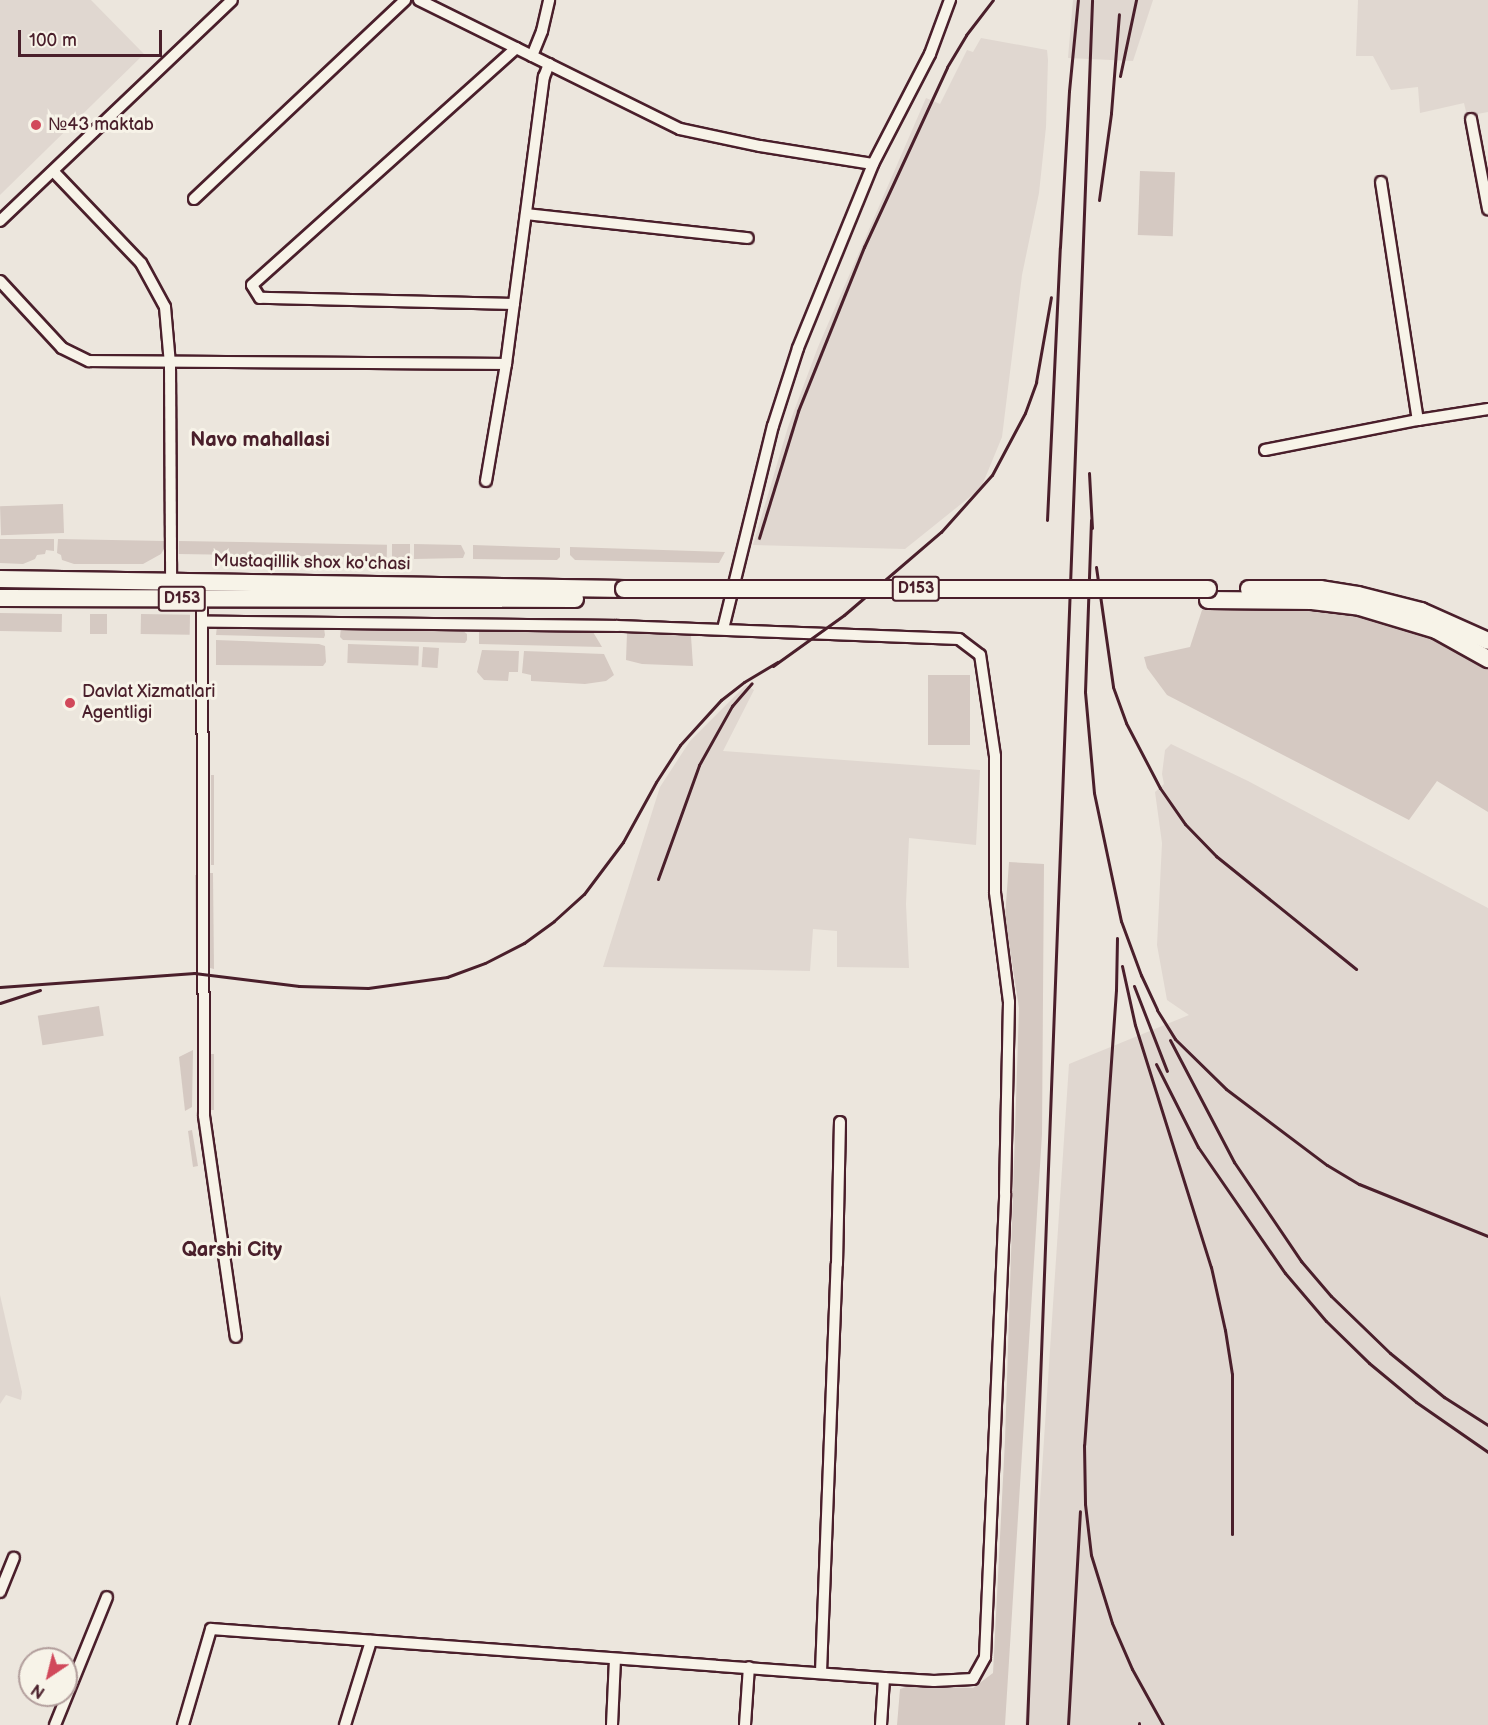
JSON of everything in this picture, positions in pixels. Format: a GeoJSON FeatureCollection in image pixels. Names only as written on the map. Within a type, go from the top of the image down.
{"type":"FeatureCollection","features":[{"type":"Feature","properties":{"kind":"main road","name":"Mustaqillik shox ko'chasi"},"geometry":{"type":"LineString","coordinates":[[0,579],[171,580],[345,591],[624,594],[1208,594]]}},
{"type":"Feature","properties":{"kind":"main road","name":"D153"},"geometry":{"type":"LineString","coordinates":[[1208,594],[1320,589],[1358,595],[1421,612],[1488,641]]}},
{"type":"Feature","properties":{"kind":"main road","name":"Mustaqillik shox ko'chasi"},"geometry":{"type":"LineString","coordinates":[[0,598],[202,599],[345,591]]}},
{"type":"Feature","properties":{"kind":"main road","name":"D153"},"geometry":{"type":"LineString","coordinates":[[1208,594],[1312,601],[1360,607],[1436,630],[1488,659]]}},
{"type":"Feature","properties":{"kind":"street"},"geometry":{"type":"LineString","coordinates":[[0,221],[232,0]]}},
{"type":"Feature","properties":{"kind":"street"},"geometry":{"type":"LineString","coordinates":[[194,200],[405,0]]}},
{"type":"Feature","properties":{"kind":"street"},"geometry":{"type":"LineString","coordinates":[[419,0],[680,129],[760,146],[873,164]]}},
{"type":"Feature","properties":{"kind":"street"},"geometry":{"type":"LineString","coordinates":[[532,56],[542,31],[549,0]]}},
{"type":"Feature","properties":{"kind":"street"},"geometry":{"type":"LineString","coordinates":[[723,629],[773,426],[798,348],[873,164],[930,54],[950,0]]}},
{"type":"Feature","properties":{"kind":"street"},"geometry":{"type":"LineString","coordinates":[[514,304],[260,298],[252,285],[516,48]]}},
{"type":"Feature","properties":{"kind":"street"},"geometry":{"type":"LineString","coordinates":[[486,481],[506,364],[544,77],[549,64]]}},
{"type":"Feature","properties":{"kind":"street"},"geometry":{"type":"LineString","coordinates":[[1471,119],[1488,209]]}},
{"type":"Feature","properties":{"kind":"street"},"geometry":{"type":"LineString","coordinates":[[54,172],[141,263],[154,283],[165,307],[170,364],[171,580]]}},
{"type":"Feature","properties":{"kind":"street"},"geometry":{"type":"LineString","coordinates":[[1381,182],[1419,420]]}},
{"type":"Feature","properties":{"kind":"street"},"geometry":{"type":"LineString","coordinates":[[526,214],[748,238]]}},
{"type":"Feature","properties":{"kind":"street"},"geometry":{"type":"LineString","coordinates":[[0,281],[62,348],[89,361],[170,364],[506,364]]}},
{"type":"Feature","properties":{"kind":"street"},"geometry":{"type":"LineString","coordinates":[[1265,450],[1488,409]]}},
{"type":"Feature","properties":{"kind":"street"},"geometry":{"type":"LineString","coordinates":[[202,599],[204,1116],[236,1337]]}},
{"type":"Feature","properties":{"kind":"street"},"geometry":{"type":"LineString","coordinates":[[183,1725],[211,1629],[884,1678],[934,1681],[973,1679],[985,1657],[1005,1192],[1009,1002],[995,892],[995,756],[980,655],[959,639],[723,629],[203,622]]}},
{"type":"Feature","properties":{"kind":"street"},"geometry":{"type":"LineString","coordinates":[[821,1672],[837,1264],[840,1122]]}},
{"type":"Feature","properties":{"kind":"street"},"geometry":{"type":"LineString","coordinates":[[0,1592],[14,1558]]}},
{"type":"Feature","properties":{"kind":"street"},"geometry":{"type":"LineString","coordinates":[[55,1725],[107,1597]]}},
{"type":"Feature","properties":{"kind":"street"},"geometry":{"type":"LineString","coordinates":[[345,1725],[371,1641]]}},
{"type":"Feature","properties":{"kind":"street"},"geometry":{"type":"LineString","coordinates":[[612,1725],[615,1660]]}},
{"type":"Feature","properties":{"kind":"street"},"geometry":{"type":"LineString","coordinates":[[745,1725],[748,1667]]}},
{"type":"Feature","properties":{"kind":"street"},"geometry":{"type":"LineString","coordinates":[[881,1725],[884,1678]]}},
{"type":"Feature","properties":{"kind":"shaded area","name":"№43 maktab"},"geometry":{"type":"Polygon","coordinates":[[[0,0],[91,0],[144,54],[0,195],[0,0]]]}},
{"type":"Feature","properties":{"kind":"shaded area"},"geometry":{"type":"Polygon","coordinates":[[[1073,0],[1153,0],[1133,61],[1068,58],[1073,0]]]}},
{"type":"Feature","properties":{"kind":"shaded area"},"geometry":{"type":"Polygon","coordinates":[[[1358,0],[1488,0],[1488,112],[1467,116],[1464,103],[1420,113],[1418,87],[1391,90],[1373,56],[1356,56],[1358,0]]]}},
{"type":"Feature","properties":{"kind":"shaded area"},"geometry":{"type":"Polygon","coordinates":[[[981,38],[1047,50],[1048,60],[1046,127],[1039,193],[1022,275],[1002,437],[981,488],[905,549],[753,545],[788,427],[818,347],[926,98],[940,104],[967,50],[973,52],[981,38]]]}},
{"type":"Feature","properties":{"kind":"shaded area"},"geometry":{"type":"Polygon","coordinates":[[[1140,171],[1175,172],[1173,236],[1138,235],[1140,171]]]}},
{"type":"Feature","properties":{"kind":"shaded area"},"geometry":{"type":"Polygon","coordinates":[[[63,504],[64,533],[1,535],[0,506],[63,504]]]}},
{"type":"Feature","properties":{"kind":"shaded area"},"geometry":{"type":"Polygon","coordinates":[[[0,539],[54,539],[54,551],[46,550],[45,554],[37,555],[35,559],[23,564],[0,563],[0,539]]]}},
{"type":"Feature","properties":{"kind":"shaded area"},"geometry":{"type":"Polygon","coordinates":[[[58,539],[165,541],[165,547],[161,554],[143,564],[74,564],[62,560],[61,555],[57,553],[58,539]]]}},
{"type":"Feature","properties":{"kind":"shaded area"},"geometry":{"type":"Polygon","coordinates":[[[179,541],[387,545],[387,558],[179,554],[179,541]]]}},
{"type":"Feature","properties":{"kind":"shaded area"},"geometry":{"type":"Polygon","coordinates":[[[392,544],[410,544],[410,558],[392,558],[392,544]]]}},
{"type":"Feature","properties":{"kind":"shaded area"},"geometry":{"type":"Polygon","coordinates":[[[414,544],[461,545],[465,553],[463,558],[414,559],[414,544]]]}},
{"type":"Feature","properties":{"kind":"shaded area"},"geometry":{"type":"Polygon","coordinates":[[[473,545],[560,548],[560,557],[557,560],[473,559],[473,545]]]}},
{"type":"Feature","properties":{"kind":"shaded area"},"geometry":{"type":"Polygon","coordinates":[[[570,547],[725,552],[719,563],[575,560],[570,555],[570,547]]]}},
{"type":"Feature","properties":{"kind":"shaded area"},"geometry":{"type":"Polygon","coordinates":[[[1328,609],[1406,626],[1474,658],[1488,669],[1488,812],[1437,781],[1409,820],[1167,695],[1147,668],[1144,657],[1190,647],[1202,610],[1328,609]]]}},
{"type":"Feature","properties":{"kind":"shaded area"},"geometry":{"type":"Polygon","coordinates":[[[0,613],[62,614],[62,632],[0,631],[0,613]]]}},
{"type":"Feature","properties":{"kind":"shaded area"},"geometry":{"type":"Polygon","coordinates":[[[90,614],[107,614],[107,634],[90,634],[90,614]]]}},
{"type":"Feature","properties":{"kind":"shaded area"},"geometry":{"type":"Polygon","coordinates":[[[141,614],[190,615],[190,635],[141,634],[141,614]]]}},
{"type":"Feature","properties":{"kind":"shaded area"},"geometry":{"type":"Polygon","coordinates":[[[217,626],[324,628],[325,635],[324,638],[216,635],[217,626]]]}},
{"type":"Feature","properties":{"kind":"shaded area"},"geometry":{"type":"Polygon","coordinates":[[[341,627],[462,630],[467,634],[467,640],[465,643],[343,640],[340,637],[341,627]]]}},
{"type":"Feature","properties":{"kind":"shaded area"},"geometry":{"type":"Polygon","coordinates":[[[584,628],[593,632],[602,647],[479,644],[479,632],[484,629],[584,628]]]}},
{"type":"Feature","properties":{"kind":"shaded area"},"geometry":{"type":"Polygon","coordinates":[[[627,633],[691,636],[693,666],[642,664],[626,660],[627,633]]]}},
{"type":"Feature","properties":{"kind":"shaded area"},"geometry":{"type":"Polygon","coordinates":[[[216,640],[319,644],[325,646],[326,662],[323,666],[216,665],[216,640]]]}},
{"type":"Feature","properties":{"kind":"shaded area"},"geometry":{"type":"Polygon","coordinates":[[[348,644],[419,646],[418,665],[347,663],[348,644]]]}},
{"type":"Feature","properties":{"kind":"shaded area"},"geometry":{"type":"Polygon","coordinates":[[[423,647],[439,648],[438,668],[422,667],[423,647]]]}},
{"type":"Feature","properties":{"kind":"shaded area"},"geometry":{"type":"Polygon","coordinates":[[[482,650],[519,651],[518,672],[509,672],[508,681],[484,680],[477,672],[482,650]]]}},
{"type":"Feature","properties":{"kind":"shaded area"},"geometry":{"type":"Polygon","coordinates":[[[524,651],[604,654],[614,675],[606,681],[585,684],[531,681],[531,675],[522,673],[524,651]]]}},
{"type":"Feature","properties":{"kind":"shaded area"},"geometry":{"type":"Polygon","coordinates":[[[928,675],[970,675],[970,745],[928,745],[928,675]]]}},
{"type":"Feature","properties":{"kind":"shaded area"},"geometry":{"type":"Polygon","coordinates":[[[746,685],[754,690],[723,751],[980,770],[976,845],[909,838],[906,904],[909,968],[837,967],[837,931],[813,929],[810,971],[603,967],[660,787],[690,741],[746,685]]]}},
{"type":"Feature","properties":{"kind":"shaded area"},"geometry":{"type":"Polygon","coordinates":[[[1171,744],[1248,781],[1488,908],[1488,1725],[1025,1725],[1069,1064],[1189,1015],[1167,1000],[1157,945],[1162,843],[1155,792],[1164,784],[1162,774],[1165,750],[1171,744]]]}},
{"type":"Feature","properties":{"kind":"shaded area"},"geometry":{"type":"Polygon","coordinates":[[[211,775],[214,775],[214,865],[211,865],[211,775]]]}},
{"type":"Feature","properties":{"kind":"shaded area"},"geometry":{"type":"Polygon","coordinates":[[[196,777],[199,777],[199,866],[196,866],[196,777]]]}},
{"type":"Feature","properties":{"kind":"shaded area"},"geometry":{"type":"Polygon","coordinates":[[[1009,862],[1044,864],[1042,1134],[1005,1725],[897,1725],[900,1689],[909,1686],[973,1688],[993,1673],[1005,1440],[1019,1008],[1005,917],[1009,862]]]}},
{"type":"Feature","properties":{"kind":"shaded area"},"geometry":{"type":"Polygon","coordinates":[[[210,873],[213,873],[214,969],[210,968],[210,873]]]}},
{"type":"Feature","properties":{"kind":"shaded area"},"geometry":{"type":"Polygon","coordinates":[[[195,875],[198,875],[196,969],[195,875]]]}},
{"type":"Feature","properties":{"kind":"shaded area"},"geometry":{"type":"Polygon","coordinates":[[[99,1006],[104,1036],[42,1045],[38,1016],[99,1006]]]}},
{"type":"Feature","properties":{"kind":"shaded area"},"geometry":{"type":"Polygon","coordinates":[[[193,1050],[192,1107],[185,1111],[179,1057],[193,1050]]]}},
{"type":"Feature","properties":{"kind":"shaded area"},"geometry":{"type":"Polygon","coordinates":[[[211,1054],[214,1054],[214,1110],[211,1110],[211,1054]]]}},
{"type":"Feature","properties":{"kind":"shaded area"},"geometry":{"type":"Polygon","coordinates":[[[192,1130],[198,1166],[193,1167],[188,1131],[192,1130]]]}},
{"type":"Feature","properties":{"kind":"shaded area"},"geometry":{"type":"Polygon","coordinates":[[[0,1295],[22,1392],[21,1400],[6,1395],[0,1404],[0,1295]]]}},
{"type":"Feature","properties":{"kind":"railway"},"geometry":{"type":"LineString","coordinates":[[759,538],[798,411],[864,247],[947,67],[966,35],[993,0]]}},
{"type":"Feature","properties":{"kind":"railway"},"geometry":{"type":"LineString","coordinates":[[1047,520],[1069,91],[1078,0]]}},
{"type":"Feature","properties":{"kind":"railway"},"geometry":{"type":"LineString","coordinates":[[1027,1725],[1092,0]]}},
{"type":"Feature","properties":{"kind":"railway"},"geometry":{"type":"LineString","coordinates":[[1120,76],[1136,0]]}},
{"type":"Feature","properties":{"kind":"railway"},"geometry":{"type":"LineString","coordinates":[[1099,200],[1111,113],[1119,14]]}},
{"type":"Feature","properties":{"kind":"railway"},"geometry":{"type":"LineString","coordinates":[[773,666],[844,615],[941,532],[992,475],[1025,413],[1036,382],[1051,297]]}},
{"type":"Feature","properties":{"kind":"railway"},"geometry":{"type":"LineString","coordinates":[[1089,473],[1092,528]]}},
{"type":"Feature","properties":{"kind":"railway"},"geometry":{"type":"LineString","coordinates":[[1091,520],[1085,692],[1094,793],[1121,921],[1157,1010],[1175,1039],[1226,1089],[1327,1165],[1359,1184],[1488,1236]]}},
{"type":"Feature","properties":{"kind":"railway"},"geometry":{"type":"LineString","coordinates":[[1096,567],[1113,687],[1126,723],[1160,788],[1185,824],[1216,856],[1356,969]]}},
{"type":"Feature","properties":{"kind":"railway"},"geometry":{"type":"LineString","coordinates":[[0,987],[194,973],[299,986],[368,988],[447,977],[485,963],[524,943],[554,921],[584,894],[623,842],[656,782],[680,745],[721,700],[744,682],[777,662]]}},
{"type":"Feature","properties":{"kind":"railway"},"geometry":{"type":"LineString","coordinates":[[658,879],[699,765],[732,706],[752,683]]}},
{"type":"Feature","properties":{"kind":"railway"},"geometry":{"type":"LineString","coordinates":[[1117,938],[1116,990],[1084,1445],[1085,1504],[1091,1555],[1112,1623],[1132,1669],[1163,1725]]}},
{"type":"Feature","properties":{"kind":"railway"},"geometry":{"type":"LineString","coordinates":[[1122,966],[1135,1025],[1211,1267],[1225,1330],[1232,1374],[1232,1534]]}},
{"type":"Feature","properties":{"kind":"railway"},"geometry":{"type":"LineString","coordinates":[[1134,986],[1167,1071]]}},
{"type":"Feature","properties":{"kind":"railway"},"geometry":{"type":"LineString","coordinates":[[0,1003],[40,990]]}},
{"type":"Feature","properties":{"kind":"railway"},"geometry":{"type":"LineString","coordinates":[[1170,1040],[1234,1162],[1301,1261],[1331,1296],[1390,1353],[1444,1397],[1488,1425]]}},
{"type":"Feature","properties":{"kind":"railway"},"geometry":{"type":"LineString","coordinates":[[1156,1064],[1198,1147],[1285,1273],[1326,1321],[1369,1363],[1416,1402],[1488,1452]]}},
{"type":"Feature","properties":{"kind":"railway"},"geometry":{"type":"LineString","coordinates":[[1068,1725],[1080,1511]]}},
{"type":"Feature","properties":{"kind":"place","name":"№43 maktab"},"geometry":{"type":"Point","coordinates":[36,125]}},
{"type":"Feature","properties":{"kind":"place","name":"Davlat Xizmatlari Agentligi"},"geometry":{"type":"Point","coordinates":[70,703]}},
{"type":"Feature","properties":{"kind":"district","name":"Navo mahallasi"},"geometry":{"type":"Point","coordinates":[260,440]}},
{"type":"Feature","properties":{"kind":"district","name":"Qarshi City"},"geometry":{"type":"Point","coordinates":[232,1250]}}]}
